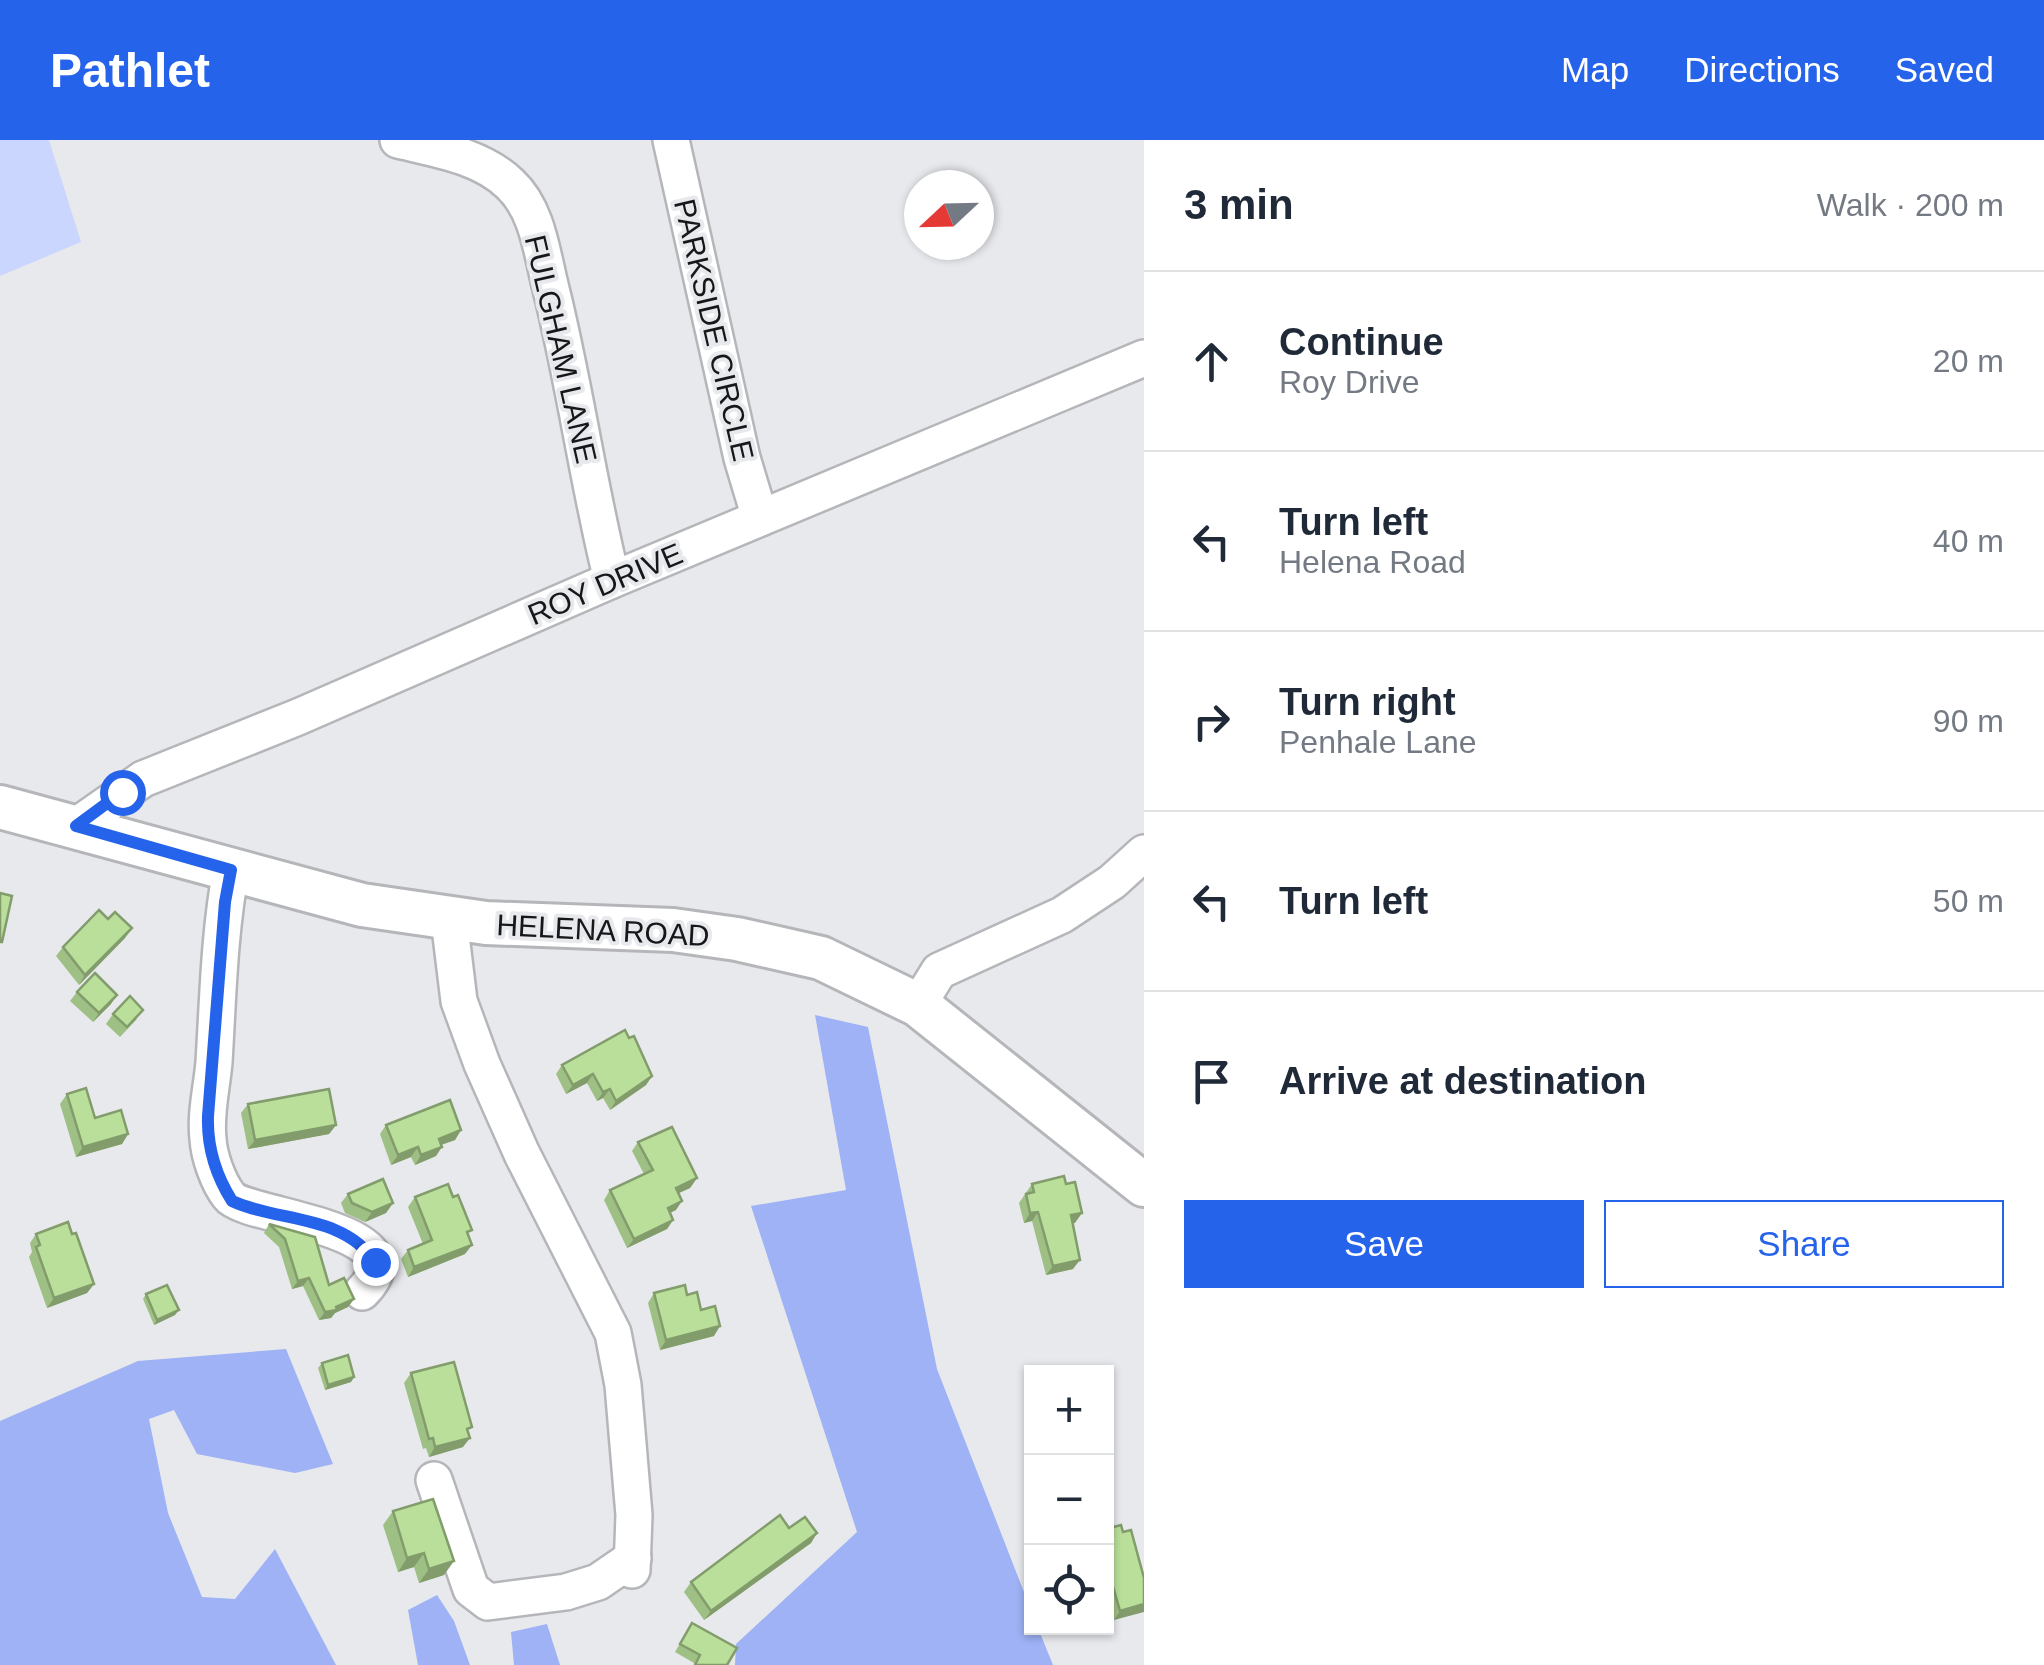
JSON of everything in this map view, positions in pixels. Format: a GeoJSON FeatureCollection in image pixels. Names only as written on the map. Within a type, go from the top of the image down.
{"type":"FeatureCollection","features":[{"type":"Feature","properties":{"kind":"main road","name":"HELENA ROAD"},"geometry":{"type":"LineString","coordinates":[[0,807],[362,905],[449,919],[673,930],[738,939],[821,958],[918,1005],[1144,1185]]}},
{"type":"Feature","properties":{"kind":"street","name":"FULGHAM LANE"},"geometry":{"type":"LineString","coordinates":[[398,140],[482,165],[511,184],[526,204],[559,319],[612,580]]}},
{"type":"Feature","properties":{"kind":"street","name":"PARKSIDE CIRCLE"},"geometry":{"type":"LineString","coordinates":[[671,140],[737,438],[760,518]]}},
{"type":"Feature","properties":{"kind":"street","name":"ROY DRIVE"},"geometry":{"type":"LineString","coordinates":[[76,826],[143,780],[1144,358]]}},
{"type":"Feature","properties":{"kind":"street"},"geometry":{"type":"LineString","coordinates":[[918,1005],[939,971],[1062,915],[1112,882],[1144,853]]}},
{"type":"Feature","properties":{"kind":"street"},"geometry":{"type":"LineString","coordinates":[[231,870],[208,1116],[208,1140],[221,1184],[232,1201],[245,1207],[313,1222],[367,1249],[375,1262],[375,1272],[373,1282],[362,1292]]}},
{"type":"Feature","properties":{"kind":"street"},"geometry":{"type":"LineString","coordinates":[[434,1480],[472,1589],[488,1602],[566,1592],[598,1582],[632,1564],[634,1515],[623,1385],[613,1333],[522,1154],[482,1064],[459,1001],[449,919]]}},
{"type":"Feature","properties":{"kind":"shaded area"},"geometry":{"type":"Polygon","coordinates":[[[0,140],[49,140],[81,242],[0,276],[0,140]]]}},
{"type":"Feature","properties":{"kind":"shaded area"},"geometry":{"type":"Polygon","coordinates":[[[815,1015],[868,1027],[937,1369],[1024,1592],[1024,1635],[1041,1635],[1053,1665],[735,1665],[736,1644],[857,1532],[751,1206],[846,1190],[815,1015]]]}},
{"type":"Feature","properties":{"kind":"shaded area"},"geometry":{"type":"Polygon","coordinates":[[[286,1349],[333,1464],[295,1473],[197,1454],[174,1410],[149,1419],[168,1513],[202,1597],[235,1599],[275,1549],[336,1665],[0,1665],[0,1421],[138,1361],[286,1349]]]}},
{"type":"Feature","properties":{"kind":"shaded area"},"geometry":{"type":"Polygon","coordinates":[[[437,1595],[454,1621],[470,1665],[418,1665],[408,1610],[437,1595]]]}},
{"type":"Feature","properties":{"kind":"shaded area"},"geometry":{"type":"Polygon","coordinates":[[[547,1624],[560,1665],[514,1665],[511,1632],[547,1624]]]}},
{"type":"Feature","properties":{"kind":"building"},"geometry":{"type":"Polygon","coordinates":[[[0,893],[12,896],[2,942],[0,942],[0,893]]]}},
{"type":"Feature","properties":{"kind":"building"},"geometry":{"type":"Polygon","coordinates":[[[99,910],[108,919],[115,912],[132,928],[85,975],[63,947],[99,910]]]}},
{"type":"Feature","properties":{"kind":"building"},"geometry":{"type":"Polygon","coordinates":[[[95,973],[117,995],[99,1013],[77,992],[95,973]]]}},
{"type":"Feature","properties":{"kind":"building"},"geometry":{"type":"Polygon","coordinates":[[[130,996],[143,1010],[127,1027],[113,1014],[130,996]]]}},
{"type":"Feature","properties":{"kind":"building"},"geometry":{"type":"Polygon","coordinates":[[[625,1030],[629,1038],[634,1036],[652,1076],[616,1101],[610,1089],[603,1092],[593,1074],[573,1085],[562,1065],[625,1030]]]}},
{"type":"Feature","properties":{"kind":"building"},"geometry":{"type":"Polygon","coordinates":[[[86,1088],[95,1118],[121,1110],[128,1134],[83,1147],[67,1094],[86,1088]]]}},
{"type":"Feature","properties":{"kind":"building"},"geometry":{"type":"Polygon","coordinates":[[[329,1089],[336,1125],[255,1140],[248,1104],[329,1089]]]}},
{"type":"Feature","properties":{"kind":"building"},"geometry":{"type":"Polygon","coordinates":[[[450,1100],[461,1130],[439,1139],[442,1147],[421,1155],[418,1147],[398,1155],[386,1125],[450,1100]]]}},
{"type":"Feature","properties":{"kind":"building"},"geometry":{"type":"Polygon","coordinates":[[[672,1127],[697,1178],[676,1188],[682,1201],[668,1208],[673,1220],[634,1239],[610,1190],[653,1170],[638,1142],[672,1127]]]}},
{"type":"Feature","properties":{"kind":"building"},"geometry":{"type":"Polygon","coordinates":[[[1064,1176],[1066,1184],[1075,1182],[1082,1213],[1071,1215],[1080,1260],[1053,1266],[1038,1212],[1030,1213],[1026,1194],[1034,1192],[1032,1184],[1064,1176]]]}},
{"type":"Feature","properties":{"kind":"building"},"geometry":{"type":"Polygon","coordinates":[[[383,1179],[393,1203],[372,1212],[352,1203],[348,1194],[383,1179]]]}},
{"type":"Feature","properties":{"kind":"building"},"geometry":{"type":"Polygon","coordinates":[[[448,1184],[453,1197],[458,1195],[472,1230],[467,1232],[472,1245],[414,1267],[408,1250],[432,1240],[415,1197],[448,1184]]]}},
{"type":"Feature","properties":{"kind":"building"},"geometry":{"type":"Polygon","coordinates":[[[68,1222],[72,1234],[76,1233],[94,1284],[54,1298],[36,1247],[40,1245],[36,1234],[68,1222]]]}},
{"type":"Feature","properties":{"kind":"building"},"geometry":{"type":"Polygon","coordinates":[[[269,1224],[315,1237],[329,1285],[344,1278],[354,1299],[336,1307],[337,1310],[325,1312],[309,1278],[298,1281],[285,1239],[269,1224]]]}},
{"type":"Feature","properties":{"kind":"building"},"geometry":{"type":"Polygon","coordinates":[[[167,1285],[179,1310],[157,1320],[146,1294],[167,1285]]]}},
{"type":"Feature","properties":{"kind":"building"},"geometry":{"type":"Polygon","coordinates":[[[685,1285],[687,1295],[697,1292],[701,1310],[715,1306],[720,1326],[666,1340],[654,1293],[685,1285]]]}},
{"type":"Feature","properties":{"kind":"building"},"geometry":{"type":"Polygon","coordinates":[[[348,1355],[354,1377],[328,1385],[322,1363],[348,1355]]]}},
{"type":"Feature","properties":{"kind":"building"},"geometry":{"type":"Polygon","coordinates":[[[454,1362],[472,1427],[467,1429],[470,1438],[435,1447],[433,1438],[429,1439],[411,1373],[454,1362]]]}},
{"type":"Feature","properties":{"kind":"building"},"geometry":{"type":"Polygon","coordinates":[[[433,1499],[454,1561],[429,1569],[424,1553],[407,1558],[393,1511],[433,1499]]]}},
{"type":"Feature","properties":{"kind":"building"},"geometry":{"type":"Polygon","coordinates":[[[780,1515],[789,1528],[805,1517],[817,1533],[711,1611],[691,1582],[780,1515]]]}},
{"type":"Feature","properties":{"kind":"building"},"geometry":{"type":"Polygon","coordinates":[[[1121,1525],[1123,1532],[1131,1530],[1144,1578],[1144,1604],[1120,1611],[1114,1590],[1114,1527],[1121,1525]]]}},
{"type":"Feature","properties":{"kind":"building"},"geometry":{"type":"Polygon","coordinates":[[[692,1623],[737,1648],[727,1665],[695,1665],[700,1655],[680,1644],[692,1623]]]}},
{"type":"Feature","properties":{"kind":"route"},"geometry":{"type":"LineString","coordinates":[[122,792],[76,826],[231,870],[208,1116],[208,1140],[221,1184],[232,1201],[334,1230],[367,1249],[375,1262]]}}]}
